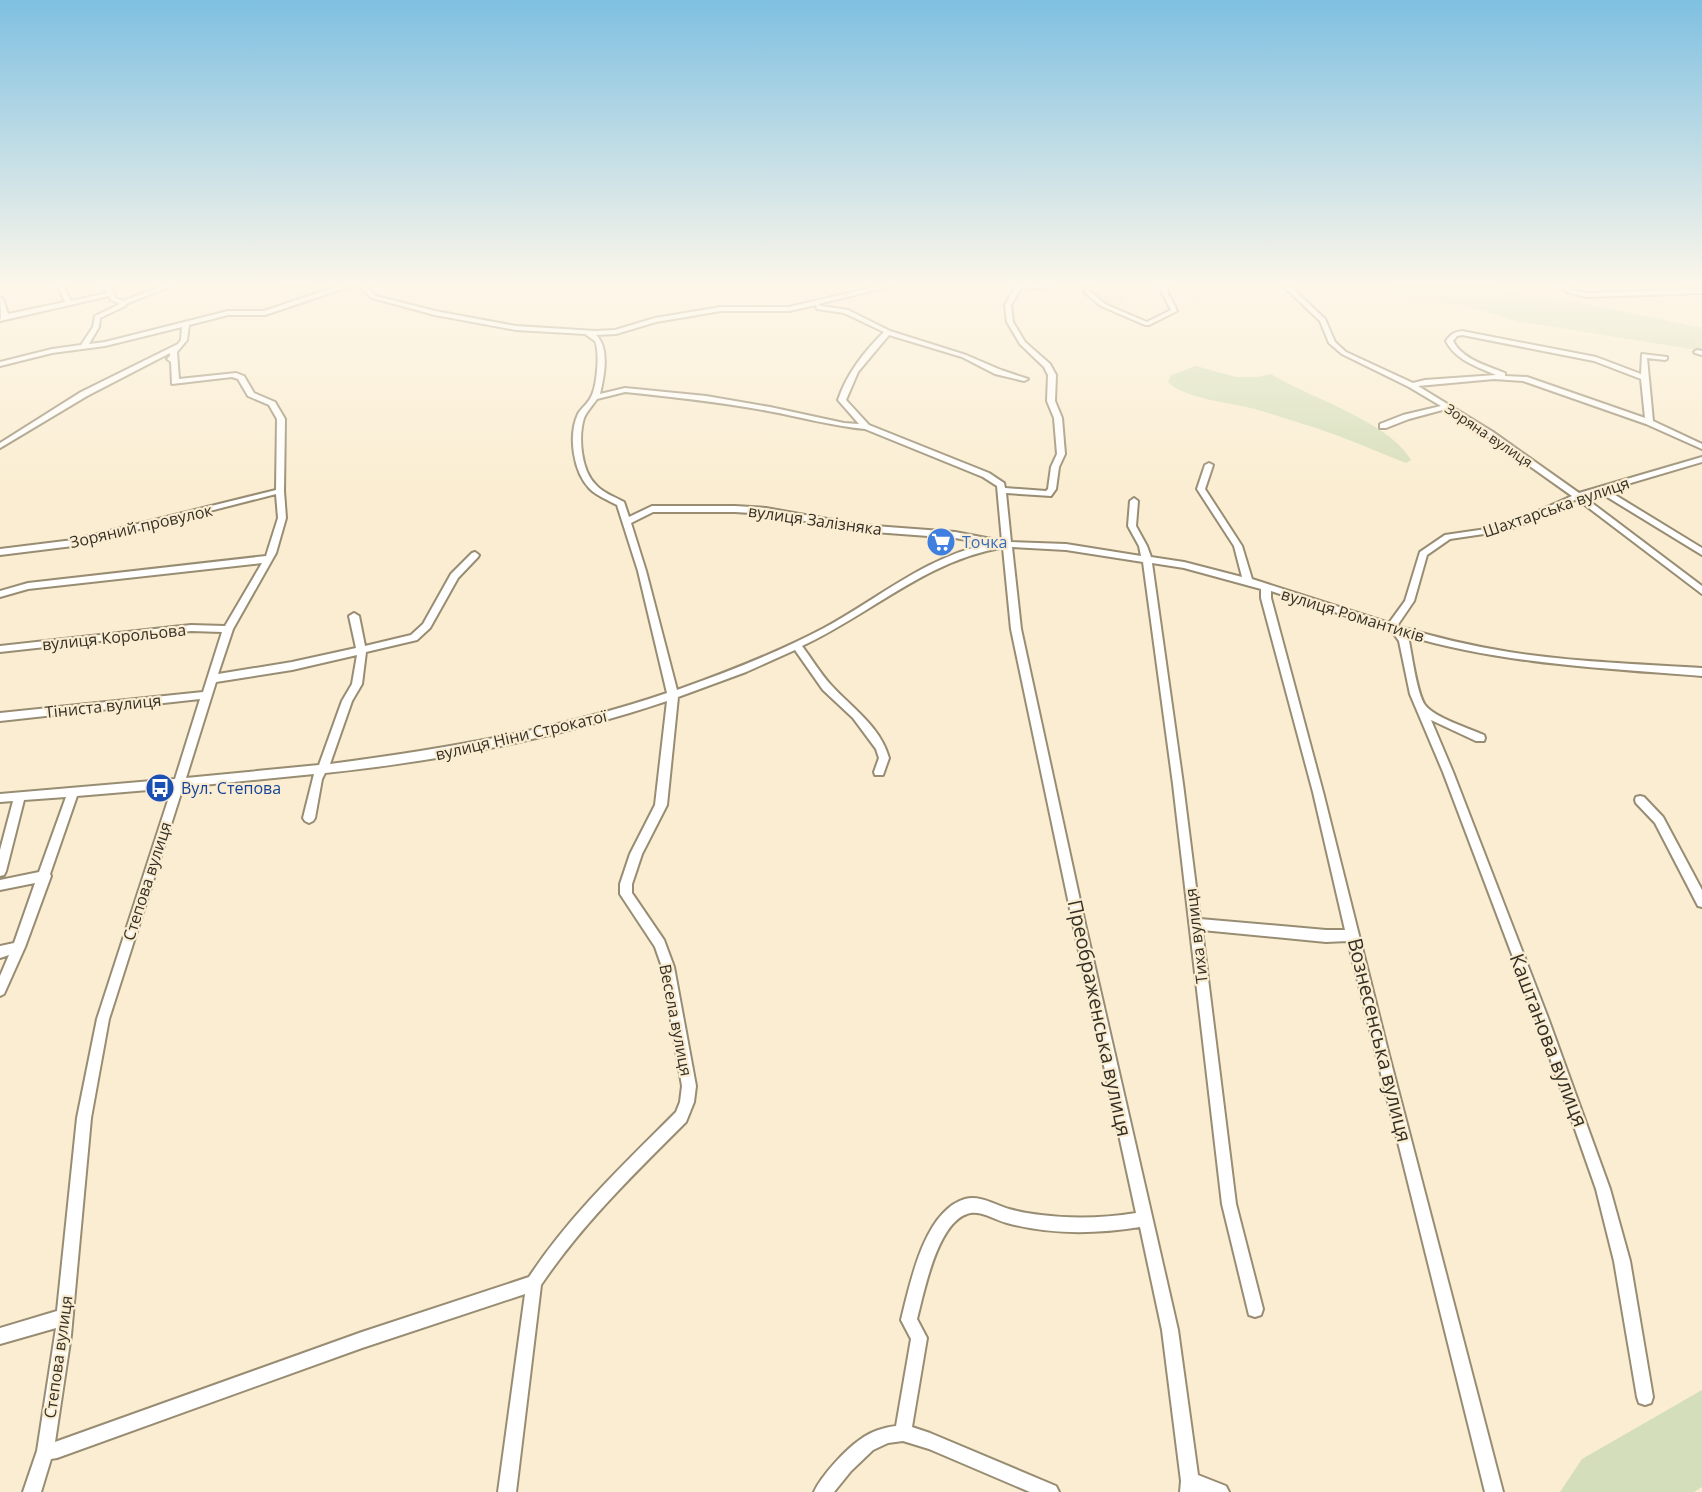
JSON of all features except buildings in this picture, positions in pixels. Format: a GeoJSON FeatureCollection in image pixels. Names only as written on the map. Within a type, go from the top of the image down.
{"type":"FeatureCollection","features":[{"type":"Feature","properties":{"kind":"street"},"geometry":{"type":"LineString","coordinates":[[0,364],[53,353]]}},
{"type":"Feature","properties":{"kind":"street"},"geometry":{"type":"LineString","coordinates":[[0,446],[84,394],[165,353]]}},
{"type":"Feature","properties":{"kind":"street","name":"Степова вулиця"},"geometry":{"type":"LineString","coordinates":[[33,1492],[45,1451],[65,1317],[84,1118],[103,1019],[228,629],[275,546],[282,518],[281,420],[272,404],[251,394],[241,378],[233,375],[175,382],[175,361],[171,359],[174,357],[173,353]]}},
{"type":"Feature","properties":{"kind":"street","name":"Весела вулиця"},"geometry":{"type":"LineString","coordinates":[[507,1492],[534,1283],[573,1227],[607,1189],[681,1117],[687,1102],[689,1086],[668,967],[660,944],[626,894],[626,884],[636,854],[661,805],[673,695],[642,571],[621,504],[597,490],[586,478],[578,448],[579,420],[584,409],[595,397],[600,353]]}},
{"type":"Feature","properties":{"kind":"street"},"geometry":{"type":"LineString","coordinates":[[866,427],[842,400],[852,375],[871,353]]}},
{"type":"Feature","properties":{"kind":"street"},"geometry":{"type":"LineString","coordinates":[[953,353],[998,372],[1024,379]]}},
{"type":"Feature","properties":{"kind":"street"},"geometry":{"type":"LineString","coordinates":[[595,397],[625,390],[706,398],[866,427],[986,475],[995,480],[1003,490],[1040,495],[1051,492],[1055,467],[1061,454],[1058,418],[1051,401],[1052,375],[1047,366],[1032,353]]}},
{"type":"Feature","properties":{"kind":"street","name":"Зоряна вулиця"},"geometry":{"type":"LineString","coordinates":[[1344,353],[1412,385],[1446,406],[1578,496],[1702,591]]}},
{"type":"Feature","properties":{"kind":"street"},"geometry":{"type":"LineString","coordinates":[[1459,353],[1505,377]]}},
{"type":"Feature","properties":{"kind":"street"},"geometry":{"type":"LineString","coordinates":[[1567,353],[1596,358],[1643,377]]}},
{"type":"Feature","properties":{"kind":"street"},"geometry":{"type":"LineString","coordinates":[[1648,423],[1649,406],[1643,377],[1644,354],[1665,358]]}},
{"type":"Feature","properties":{"kind":"street"},"geometry":{"type":"LineString","coordinates":[[1412,385],[1425,382],[1505,377],[1533,381],[1648,423],[1702,447]]}},
{"type":"Feature","properties":{"kind":"street"},"geometry":{"type":"LineString","coordinates":[[1383,426],[1446,406]]}},
{"type":"Feature","properties":{"kind":"street","name":"Шахтарська вулиця"},"geometry":{"type":"LineString","coordinates":[[1394,628],[1409,601],[1423,554],[1448,537],[1501,529],[1578,496],[1699,462]]}},
{"type":"Feature","properties":{"kind":"street"},"geometry":{"type":"LineString","coordinates":[[1209,465],[1201,489],[1238,546],[1248,582]]}},
{"type":"Feature","properties":{"kind":"street","name":"Преображенська вулиця"},"geometry":{"type":"LineString","coordinates":[[1003,490],[1006,545],[1016,629],[1170,1330],[1189,1487]]}},
{"type":"Feature","properties":{"kind":"street"},"geometry":{"type":"LineString","coordinates":[[1601,490],[1702,552]]}},
{"type":"Feature","properties":{"kind":"street","name":"Зоряний провулок"},"geometry":{"type":"LineString","coordinates":[[0,552],[73,543],[280,491]]}},
{"type":"Feature","properties":{"kind":"street","name":"Тиха вулиця"},"geometry":{"type":"LineString","coordinates":[[1134,501],[1132,526],[1143,546],[1147,560],[1196,924],[1216,1118],[1229,1204],[1255,1309]]}},
{"type":"Feature","properties":{"kind":"street","name":"вулиця Залізняка"},"geometry":{"type":"LineString","coordinates":[[626,522],[652,508],[735,508],[766,511],[861,528],[955,535],[1006,545]]}},
{"type":"Feature","properties":{"kind":"street","name":"вулиця Романтиків"},"geometry":{"type":"LineString","coordinates":[[1006,545],[1095,550],[1180,564],[1248,582],[1394,628],[1505,655],[1702,672]]}},
{"type":"Feature","properties":{"kind":"street","name":"вулиця Ніни Строкатої"},"geometry":{"type":"LineString","coordinates":[[0,798],[322,771],[387,762],[495,741],[612,714],[673,695],[796,645],[874,604],[951,558],[990,546],[1006,545]]}},
{"type":"Feature","properties":{"kind":"street"},"geometry":{"type":"LineString","coordinates":[[211,679],[406,642],[421,633],[454,576],[475,555]]}},
{"type":"Feature","properties":{"kind":"street"},"geometry":{"type":"LineString","coordinates":[[0,594],[28,586],[268,559]]}},
{"type":"Feature","properties":{"kind":"street","name":"Вознесенська вулиця"},"geometry":{"type":"LineString","coordinates":[[1266,588],[1266,598],[1354,935],[1382,1055],[1494,1492]]}},
{"type":"Feature","properties":{"kind":"street"},"geometry":{"type":"LineString","coordinates":[[309,818],[317,779],[347,701],[357,684],[361,651],[354,616]]}},
{"type":"Feature","properties":{"kind":"street","name":"вулиця Корольова"},"geometry":{"type":"LineString","coordinates":[[0,649],[191,628],[228,629]]}},
{"type":"Feature","properties":{"kind":"street","name":"Каштанова вулиця"},"geometry":{"type":"LineString","coordinates":[[1394,628],[1404,641],[1417,700],[1546,1028],[1603,1189],[1622,1261],[1645,1397]]}},
{"type":"Feature","properties":{"kind":"street"},"geometry":{"type":"LineString","coordinates":[[796,645],[827,687],[857,716],[881,748],[884,758],[879,772]]}},
{"type":"Feature","properties":{"kind":"street","name":"Тіниста вулиця"},"geometry":{"type":"LineString","coordinates":[[0,717],[206,695]]}},
{"type":"Feature","properties":{"kind":"street"},"geometry":{"type":"LineString","coordinates":[[1417,700],[1429,715],[1480,738]]}},
{"type":"Feature","properties":{"kind":"street"},"geometry":{"type":"LineString","coordinates":[[0,990],[19,947],[73,791]]}},
{"type":"Feature","properties":{"kind":"street"},"geometry":{"type":"LineString","coordinates":[[0,871],[20,796]]}},
{"type":"Feature","properties":{"kind":"street"},"geometry":{"type":"LineString","coordinates":[[1640,800],[1659,820],[1702,902]]}},
{"type":"Feature","properties":{"kind":"street"},"geometry":{"type":"LineString","coordinates":[[0,885],[45,876]]}},
{"type":"Feature","properties":{"kind":"street"},"geometry":{"type":"LineString","coordinates":[[1196,924],[1326,936],[1354,935]]}},
{"type":"Feature","properties":{"kind":"street"},"geometry":{"type":"LineString","coordinates":[[0,952],[19,947]]}},
{"type":"Feature","properties":{"kind":"street"},"geometry":{"type":"LineString","coordinates":[[903,1433],[919,1338],[909,1320],[925,1257],[937,1234],[952,1217],[964,1207],[979,1206],[1033,1222],[1072,1225],[1120,1223],[1144,1219]]}},
{"type":"Feature","properties":{"kind":"street"},"geometry":{"type":"LineString","coordinates":[[45,1451],[57,1450],[362,1340],[534,1283]]}},
{"type":"Feature","properties":{"kind":"street"},"geometry":{"type":"LineString","coordinates":[[0,1336],[65,1317]]}},
{"type":"Feature","properties":{"kind":"street"},"geometry":{"type":"LineString","coordinates":[[823,1492],[845,1465],[867,1444],[888,1435],[903,1433],[930,1441],[1050,1492]]}},
{"type":"Feature","properties":{"kind":"street"},"geometry":{"type":"LineString","coordinates":[[1189,1487],[1220,1492]]}},
{"type":"Feature","properties":{"kind":"green space"},"geometry":{"type":"Polygon","coordinates":[[[1196,366],[1236,377],[1271,374],[1367,422],[1400,446],[1411,460],[1406,463],[1327,432],[1255,409],[1185,393],[1168,382],[1171,375],[1196,366]]]}},
{"type":"Feature","properties":{"kind":"green space"},"geometry":{"type":"Polygon","coordinates":[[[1702,1390],[1702,1487],[1694,1492],[1560,1492],[1582,1459],[1702,1390]]]}},
{"type":"Feature","properties":{"kind":"place","name":"Точка"},"geometry":{"type":"Point","coordinates":[941,542]}},
{"type":"Feature","properties":{"kind":"place","name":"Вул. Степова"},"geometry":{"type":"Point","coordinates":[160,788]}}]}
